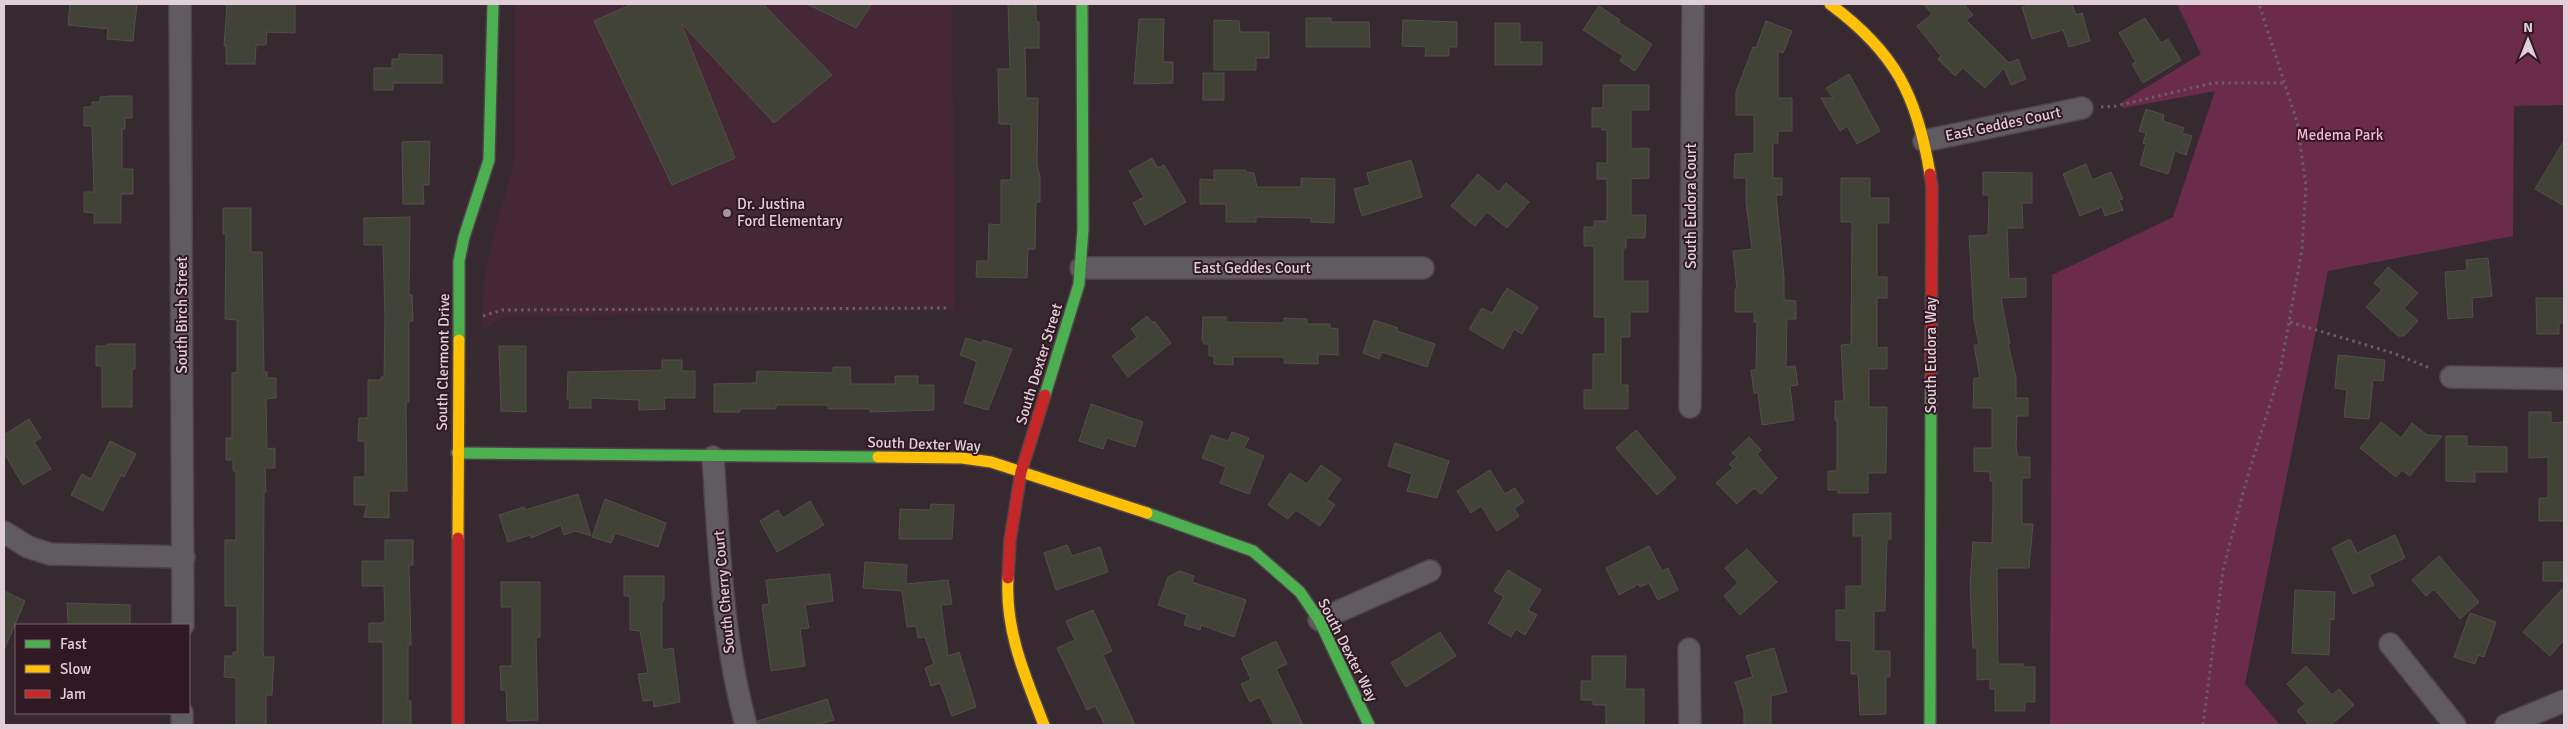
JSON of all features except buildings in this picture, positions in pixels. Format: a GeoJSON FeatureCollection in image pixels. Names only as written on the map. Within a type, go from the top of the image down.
{"type":"FeatureCollection","features":[{"type":"Feature","properties":{"kind":"street","name":"South Birch Street"},"geometry":{"type":"LineString","coordinates":[[180,4],[183,624]]}},
{"type":"Feature","properties":{"kind":"street","name":"South Clermont Drive"},"geometry":{"type":"LineString","coordinates":[[458,725],[457,454],[459,261],[464,237],[489,160],[493,4]]}},
{"type":"Feature","properties":{"kind":"street","name":"South Dexter Street"},"geometry":{"type":"LineString","coordinates":[[1044,725],[1019,662],[1010,628],[1007,598],[1010,540],[1021,472],[1072,313],[1081,268],[1083,229],[1082,4]]}},
{"type":"Feature","properties":{"kind":"street","name":"South Eudora Court"},"geometry":{"type":"LineString","coordinates":[[1690,407],[1692,4]]}},
{"type":"Feature","properties":{"kind":"street","name":"South Eudora Way"},"geometry":{"type":"LineString","coordinates":[[1841,7],[1896,68],[1914,102],[1924,141],[1932,187],[1930,725]]}},
{"type":"Feature","properties":{"kind":"street","name":"East Geddes Court"},"geometry":{"type":"LineString","coordinates":[[1924,141],[2082,108]]}},
{"type":"Feature","properties":{"kind":"street","name":"East Geddes Court"},"geometry":{"type":"LineString","coordinates":[[1081,268],[1423,268]]}},
{"type":"Feature","properties":{"kind":"street"},"geometry":{"type":"LineString","coordinates":[[2451,377],[2564,379]]}},
{"type":"Feature","properties":{"kind":"street","name":"South Dexter Way"},"geometry":{"type":"LineString","coordinates":[[457,454],[962,458],[992,462],[1206,533],[1253,552],[1300,592],[1319,620],[1369,725]]}},
{"type":"Feature","properties":{"kind":"street","name":"South Cherry Court"},"geometry":{"type":"LineString","coordinates":[[713,457],[727,640],[735,686],[746,725]]}},
{"type":"Feature","properties":{"kind":"street"},"geometry":{"type":"LineString","coordinates":[[4,532],[28,547],[50,554],[184,557]]}},
{"type":"Feature","properties":{"kind":"street"},"geometry":{"type":"LineString","coordinates":[[1319,620],[1430,571]]}},
{"type":"Feature","properties":{"kind":"street"},"geometry":{"type":"LineString","coordinates":[[2390,644],[2455,725]]}},
{"type":"Feature","properties":{"kind":"street"},"geometry":{"type":"LineString","coordinates":[[1690,650],[1690,725]]}},
{"type":"Feature","properties":{"kind":"street"},"geometry":{"type":"LineString","coordinates":[[2506,725],[2564,701]]}},
{"type":"Feature","properties":{"kind":"path"},"geometry":{"type":"LineString","coordinates":[[2203,725],[2224,570],[2245,485],[2280,372],[2302,249],[2306,186],[2297,122],[2259,4]]}},
{"type":"Feature","properties":{"kind":"path"},"geometry":{"type":"LineString","coordinates":[[2082,108],[2116,106],[2213,83],[2286,83]]}},
{"type":"Feature","properties":{"kind":"path"},"geometry":{"type":"LineString","coordinates":[[480,317],[502,310],[947,308]]}},
{"type":"Feature","properties":{"kind":"path"},"geometry":{"type":"LineString","coordinates":[[2290,322],[2393,353],[2451,377]]}},
{"type":"Feature","properties":{"kind":"shaded area","name":"Dr. Justina Ford Elementary"},"geometry":{"type":"Polygon","coordinates":[[[515,4],[952,4],[955,310],[505,317],[481,330],[485,269],[515,157],[515,4]]]}},
{"type":"Feature","properties":{"kind":"green space","name":"Medema Park"},"geometry":{"type":"Polygon","coordinates":[[[2177,4],[2564,4],[2564,105],[2514,106],[2513,236],[2328,271],[2245,684],[2280,725],[2050,725],[2052,275],[2173,217],[2215,91],[2123,108],[2122,102],[2201,54],[2177,4]]]}},
{"type":"Feature","properties":{"kind":"traffic: fast"},"geometry":{"type":"LineString","coordinates":[[459,340],[459,261],[464,237],[489,160],[493,4]]}},
{"type":"Feature","properties":{"kind":"traffic: fast"},"geometry":{"type":"LineString","coordinates":[[1045,395],[1079,284],[1083,229],[1082,4]]}},
{"type":"Feature","properties":{"kind":"traffic: fast"},"geometry":{"type":"LineString","coordinates":[[1930,725],[1931,384]]}},
{"type":"Feature","properties":{"kind":"traffic: fast"},"geometry":{"type":"LineString","coordinates":[[457,453],[878,457]]}},
{"type":"Feature","properties":{"kind":"traffic: fast"},"geometry":{"type":"LineString","coordinates":[[1147,513],[1253,551],[1300,592],[1319,620],[1369,725]]}},
{"type":"Feature","properties":{"kind":"traffic: slow"},"geometry":{"type":"LineString","coordinates":[[1830,4],[1871,40],[1900,77],[1918,121],[1930,174]]}},
{"type":"Feature","properties":{"kind":"traffic: slow"},"geometry":{"type":"LineString","coordinates":[[458,538],[459,340]]}},
{"type":"Feature","properties":{"kind":"traffic: slow"},"geometry":{"type":"LineString","coordinates":[[878,457],[962,458],[991,462],[1147,513]]}},
{"type":"Feature","properties":{"kind":"traffic: slow"},"geometry":{"type":"LineString","coordinates":[[1008,578],[1008,598],[1013,635],[1023,671],[1044,725]]}},
{"type":"Feature","properties":{"kind":"traffic: jam"},"geometry":{"type":"LineString","coordinates":[[1930,174],[1932,187],[1931,384]]}},
{"type":"Feature","properties":{"kind":"traffic: jam"},"geometry":{"type":"LineString","coordinates":[[1008,578],[1010,540],[1021,472],[1045,395]]}},
{"type":"Feature","properties":{"kind":"traffic: jam"},"geometry":{"type":"LineString","coordinates":[[458,538],[458,725]]}},
{"type":"Feature","properties":{"kind":"place","name":"Dr. Justina Ford Elementary"},"geometry":{"type":"Point","coordinates":[727,213]}}]}
